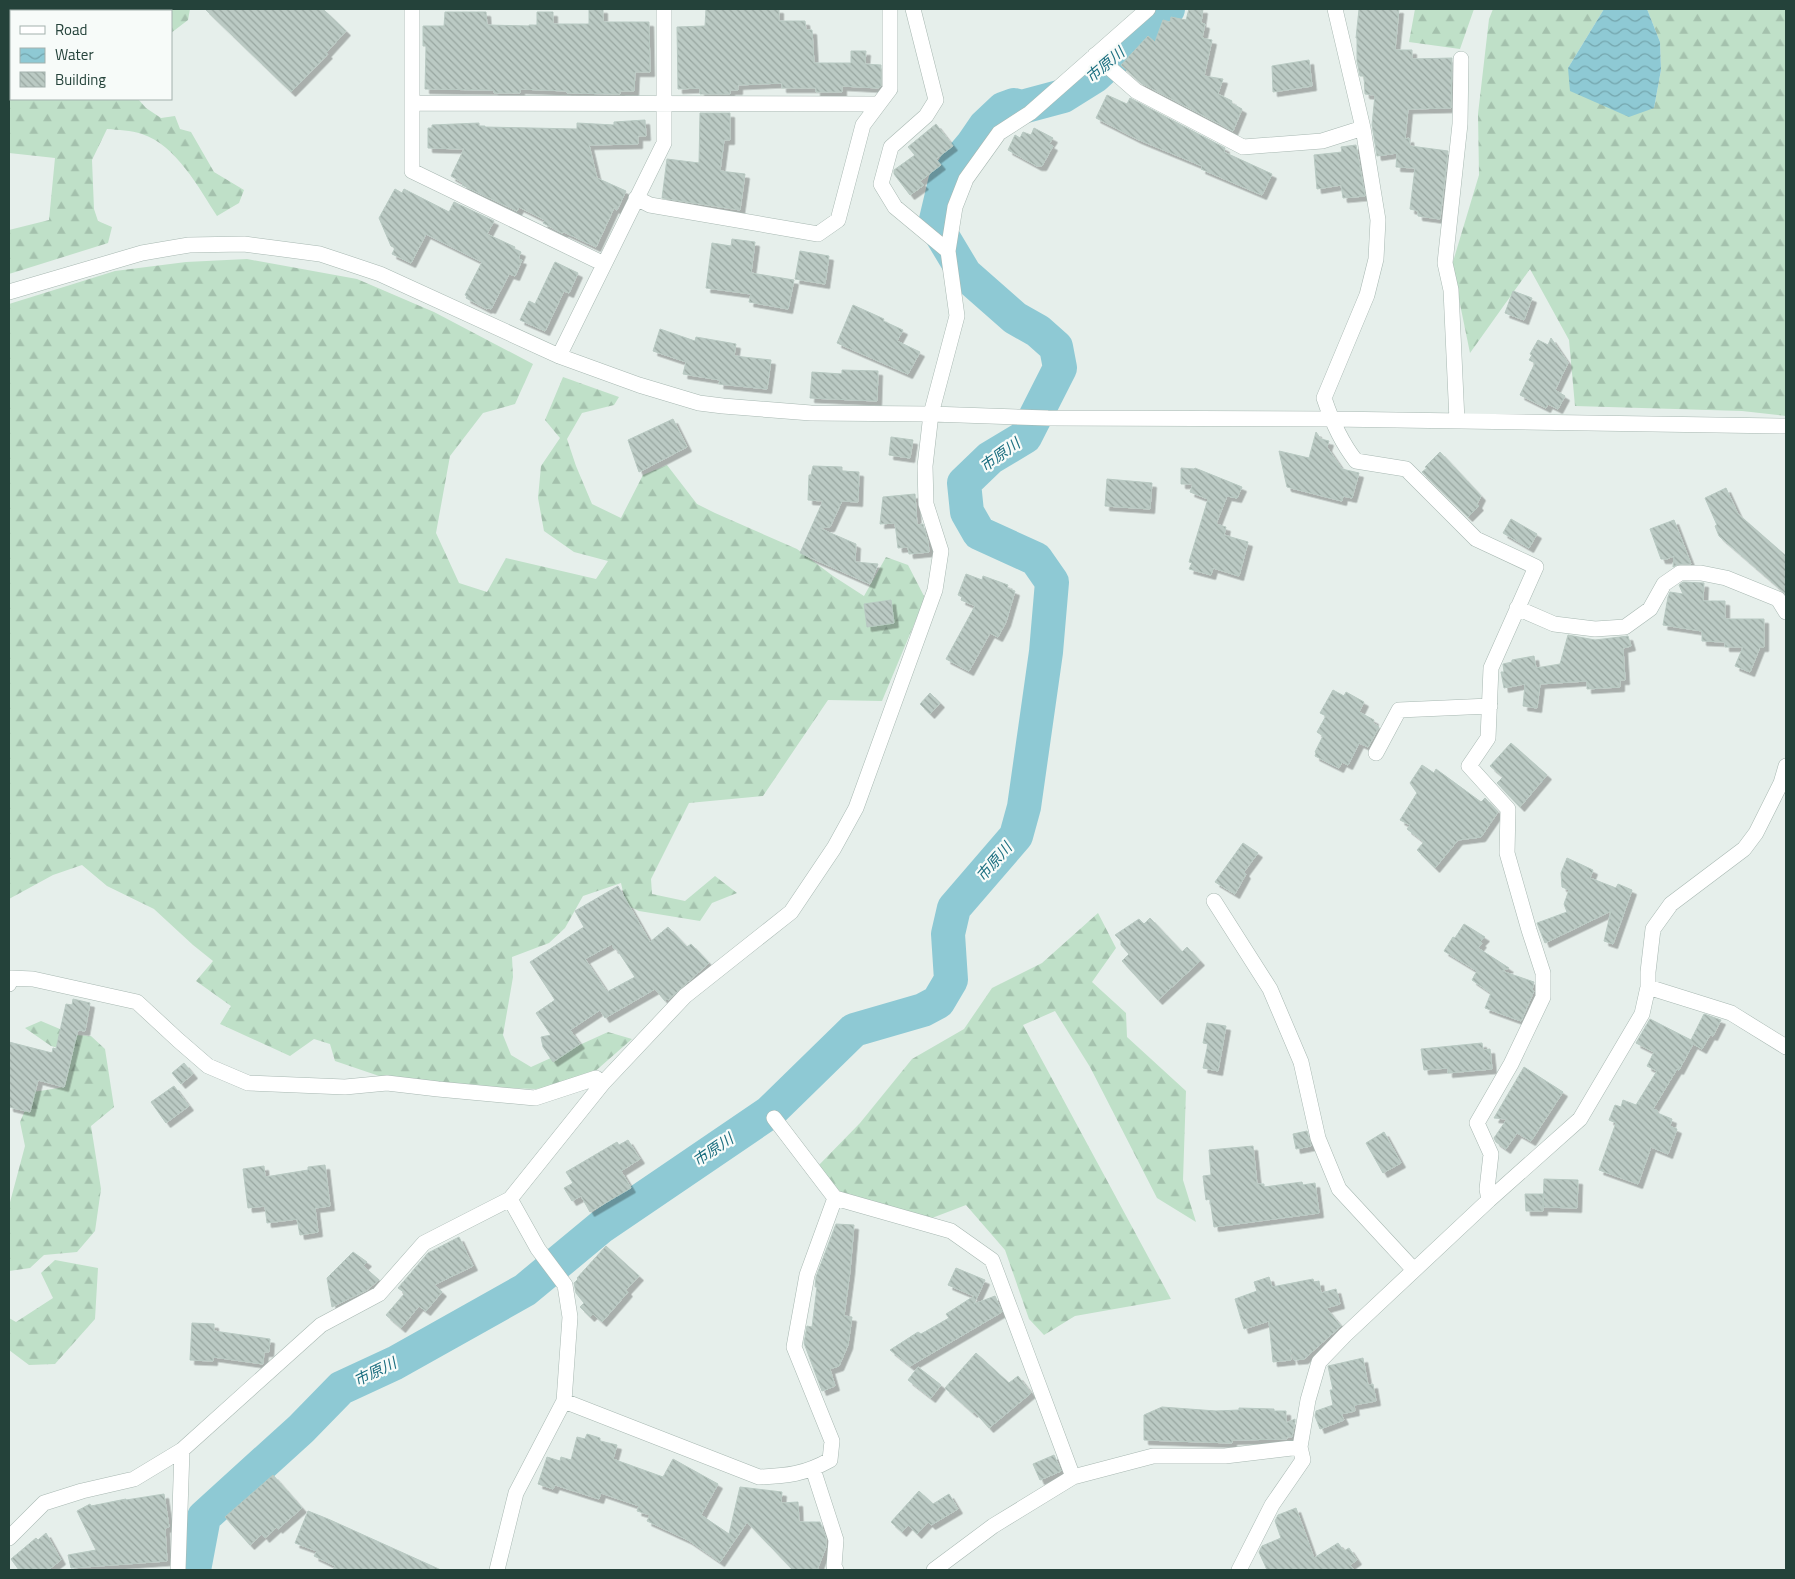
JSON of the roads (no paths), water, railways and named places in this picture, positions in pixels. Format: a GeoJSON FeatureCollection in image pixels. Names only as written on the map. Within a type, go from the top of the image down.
{"type":"FeatureCollection","features":[{"type":"Feature","properties":{"kind":"street"},"geometry":{"type":"LineString","coordinates":[[412,9],[412,171],[604,264]]}},
{"type":"Feature","properties":{"kind":"street"},"geometry":{"type":"LineString","coordinates":[[559,356],[664,142],[664,9]]}},
{"type":"Feature","properties":{"kind":"street"},"geometry":{"type":"LineString","coordinates":[[636,198],[650,205],[818,234],[838,220],[863,125],[890,89],[890,9]]}},
{"type":"Feature","properties":{"kind":"street"},"geometry":{"type":"LineString","coordinates":[[913,9],[936,100],[926,116],[891,147],[881,184],[895,207],[948,251]]}},
{"type":"Feature","properties":{"kind":"street"},"geometry":{"type":"LineString","coordinates":[[9,1538],[44,1503],[82,1491],[134,1479],[182,1450],[321,1325],[379,1294],[424,1242],[510,1199],[602,1083],[685,996],[791,912],[834,848],[856,808],[935,590],[941,551],[926,504],[925,466],[931,414],[957,316],[948,251],[956,207],[966,179],[999,133],[1030,113],[1148,9]]}},
{"type":"Feature","properties":{"kind":"street"},"geometry":{"type":"LineString","coordinates":[[1335,9],[1363,128],[1378,220],[1376,259],[1367,295],[1324,398],[1344,445],[1356,461],[1406,469],[1476,539],[1536,567],[1491,668],[1488,738],[1470,766],[1508,809],[1507,853],[1543,973],[1543,997],[1519,1048],[1478,1123],[1491,1154],[1487,1189],[1489,1200]]}},
{"type":"Feature","properties":{"kind":"street"},"geometry":{"type":"LineString","coordinates":[[1096,55],[1136,91],[1243,148],[1322,141],[1363,128]]}},
{"type":"Feature","properties":{"kind":"street"},"geometry":{"type":"LineString","coordinates":[[1457,421],[1451,290],[1445,262],[1460,124],[1461,59]]}},
{"type":"Feature","properties":{"kind":"street"},"geometry":{"type":"LineString","coordinates":[[412,103],[878,104]]}},
{"type":"Feature","properties":{"kind":"street"},"geometry":{"type":"LineString","coordinates":[[9,292],[142,253],[189,245],[244,244],[320,254],[380,274],[559,356],[639,386],[698,403],[811,413],[931,414],[1026,418],[1457,421],[1786,426]]}},
{"type":"Feature","properties":{"kind":"street"},"geometry":{"type":"LineString","coordinates":[[1517,608],[1554,624],[1595,629],[1625,627],[1650,609],[1664,584],[1680,573],[1701,573],[1726,578],[1778,599],[1786,612]]}},
{"type":"Feature","properties":{"kind":"street"},"geometry":{"type":"LineString","coordinates":[[1376,753],[1399,710],[1490,706]]}},
{"type":"Feature","properties":{"kind":"street"},"geometry":{"type":"LineString","coordinates":[[1239,1570],[1272,1506],[1303,1460],[1300,1447],[1308,1400],[1319,1362],[1345,1335],[1489,1200],[1580,1119],[1642,1014],[1648,987],[1653,929],[1671,904],[1744,849],[1756,833],[1781,783],[1786,766]]}},
{"type":"Feature","properties":{"kind":"street"},"geometry":{"type":"LineString","coordinates":[[1214,901],[1270,989],[1301,1062],[1318,1138],[1339,1189],[1414,1270]]}},
{"type":"Feature","properties":{"kind":"street"},"geometry":{"type":"LineString","coordinates":[[9,984],[12,978],[33,979],[137,1002],[208,1066],[248,1083],[345,1087],[387,1083],[535,1098],[596,1078],[602,1083]]}},
{"type":"Feature","properties":{"kind":"street"},"geometry":{"type":"LineString","coordinates":[[1648,987],[1731,1013],[1786,1047]]}},
{"type":"Feature","properties":{"kind":"street"},"geometry":{"type":"LineString","coordinates":[[774,1118],[835,1198],[951,1231],[992,1260],[1073,1476]]}},
{"type":"Feature","properties":{"kind":"street"},"geometry":{"type":"LineString","coordinates":[[564,1401],[760,1477],[789,1476],[813,1469],[830,1460],[832,1441],[794,1347],[807,1275],[835,1198]]}},
{"type":"Feature","properties":{"kind":"street"},"geometry":{"type":"LineString","coordinates":[[497,1570],[516,1493],[564,1401],[570,1317],[565,1285],[538,1249],[510,1199]]}},
{"type":"Feature","properties":{"kind":"street"},"geometry":{"type":"LineString","coordinates":[[934,1570],[993,1526],[1073,1476],[1153,1456],[1225,1456],[1300,1447]]}},
{"type":"Feature","properties":{"kind":"street"},"geometry":{"type":"LineString","coordinates":[[178,1570],[182,1450]]}},
{"type":"Feature","properties":{"kind":"street"},"geometry":{"type":"LineString","coordinates":[[813,1469],[836,1540],[834,1566],[836,1570]]}},
{"type":"Feature","properties":{"kind":"water"},"geometry":{"type":"Polygon","coordinates":[[[1604,9],[1647,9],[1660,42],[1661,70],[1654,108],[1629,117],[1570,91],[1568,68],[1604,9]]]}},
{"type":"Feature","properties":{"kind":"waterway","name":"市原川"},"geometry":{"type":"LineString","coordinates":[[194,1570],[204,1517],[301,1429],[341,1388],[395,1363],[525,1290],[601,1227],[770,1112],[854,1030],[923,1010],[938,1002],[951,980],[948,934],[954,908],[1016,836],[1024,807],[1046,652],[1052,582],[1036,559],[979,533],[967,512],[964,483],[990,458],[1025,437],[1060,368],[1056,347],[1038,331],[1015,318],[965,274],[935,224],[945,182],[956,164],[985,126],[1003,109],[1014,105],[1022,107],[1063,96],[1095,76],[1168,9]]}}]}
